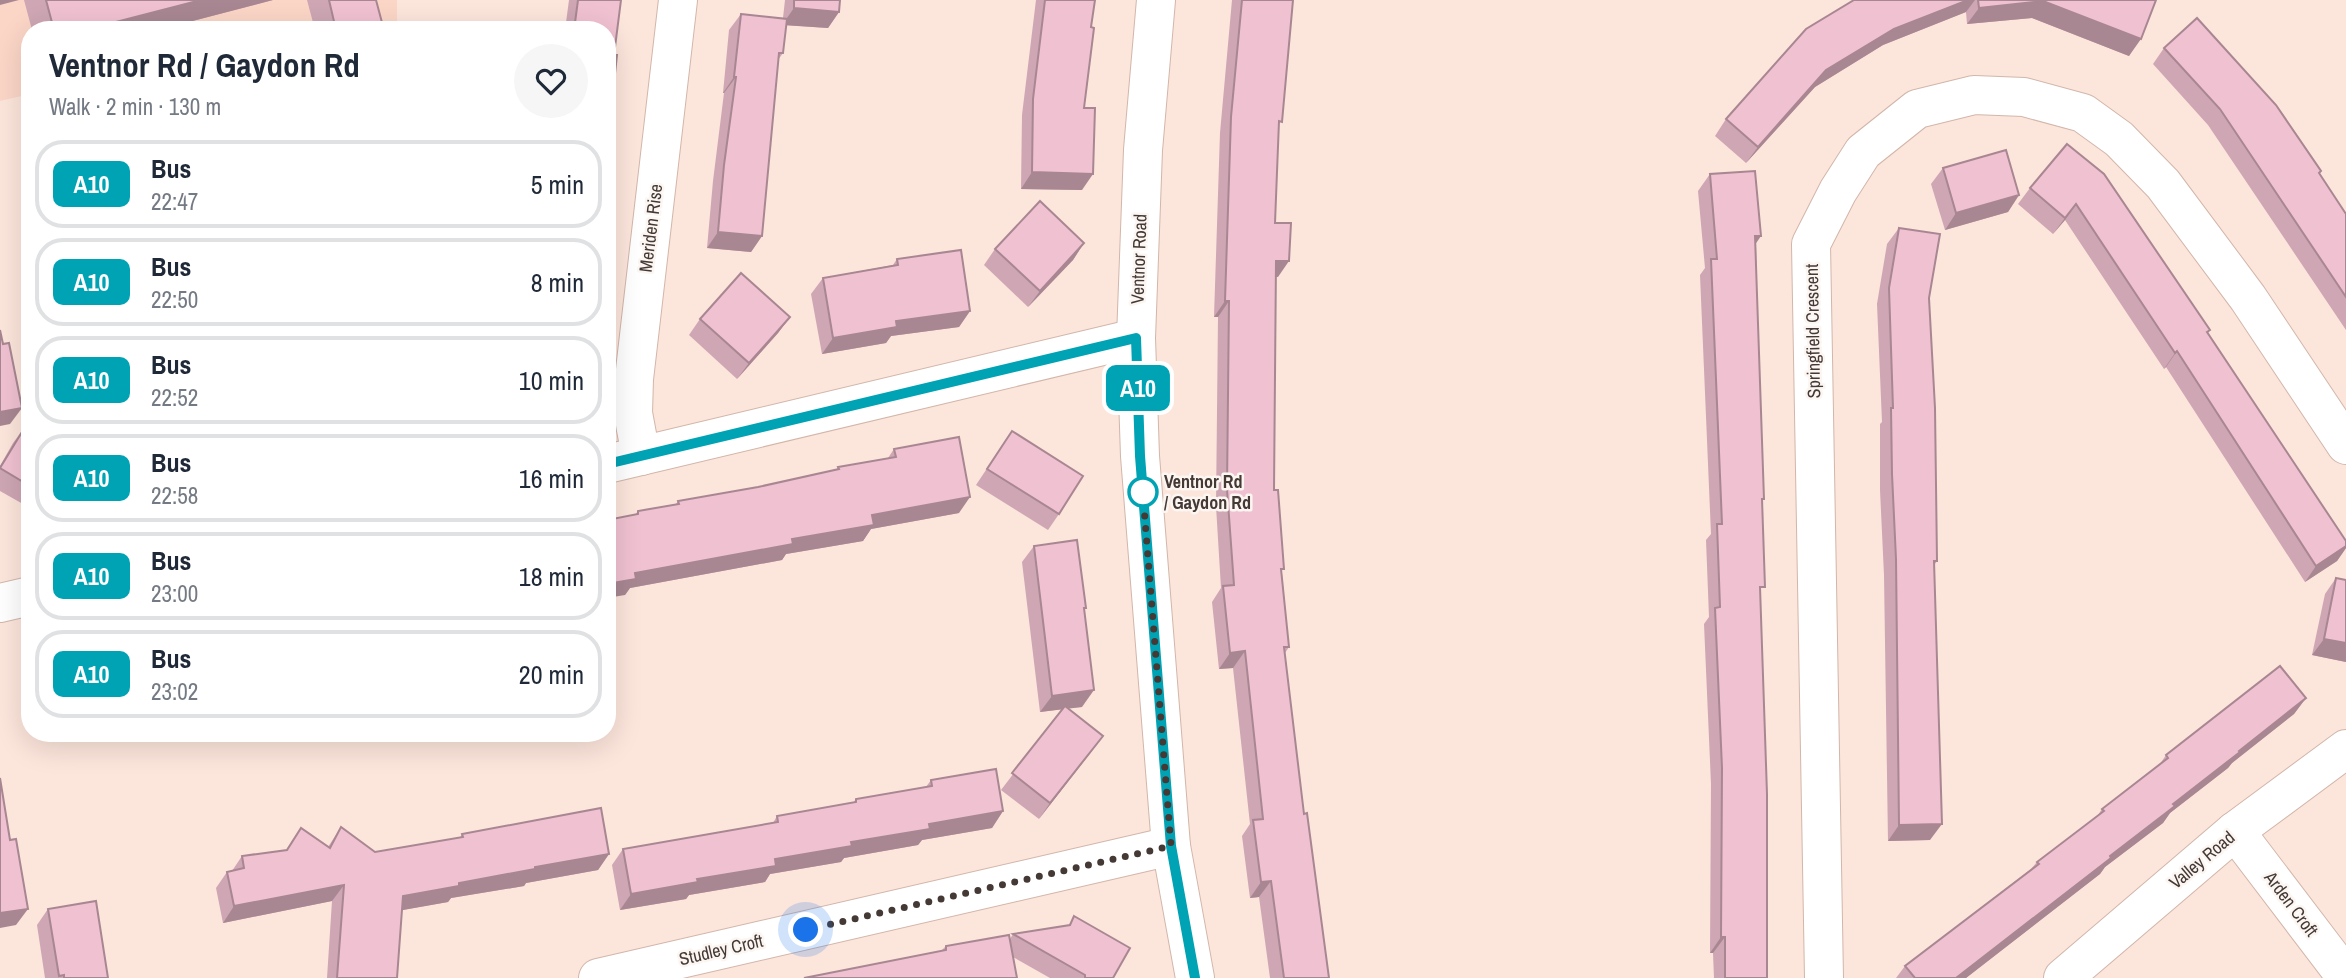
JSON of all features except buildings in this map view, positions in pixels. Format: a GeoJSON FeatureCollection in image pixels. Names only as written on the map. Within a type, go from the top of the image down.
{"type":"FeatureCollection","features":[{"type":"Feature","properties":{"kind":"street","name":"Meriden Rise"},"geometry":{"type":"LineString","coordinates":[[624,460],[633,413],[634,379],[678,0]]}},
{"type":"Feature","properties":{"kind":"street","name":"Ventnor Road"},"geometry":{"type":"LineString","coordinates":[[1156,0],[1143,150],[1136,338],[1141,469],[1171,846],[1195,978]]}},
{"type":"Feature","properties":{"kind":"street","name":"Springfield Crescent"},"geometry":{"type":"LineString","coordinates":[[1824,978],[1811,244],[1838,191],[1863,152],[1917,110],[1974,95],[2024,97],[2083,113],[2119,139],[2163,184],[2248,298],[2346,445]]}},
{"type":"Feature","properties":{"kind":"street"},"geometry":{"type":"LineString","coordinates":[[624,460],[1136,338]]}},
{"type":"Feature","properties":{"kind":"street"},"geometry":{"type":"LineString","coordinates":[[0,603],[21,598]]}},
{"type":"Feature","properties":{"kind":"street","name":"Valley Road"},"geometry":{"type":"LineString","coordinates":[[2063,978],[2235,831],[2346,749]]}},
{"type":"Feature","properties":{"kind":"street","name":"Arden Croft"},"geometry":{"type":"LineString","coordinates":[[2235,831],[2346,977]]}},
{"type":"Feature","properties":{"kind":"street","name":"Studley Croft"},"geometry":{"type":"LineString","coordinates":[[598,978],[1171,846]]}},
{"type":"Feature","properties":{"kind":"shaded area"},"geometry":{"type":"Polygon","coordinates":[[[0,0],[397,0],[397,21],[21,21],[21,96],[0,101],[0,0]]]}},
{"type":"Feature","properties":{"kind":"bus line","name":"A10"},"geometry":{"type":"LineString","coordinates":[[616,462],[1136,338],[1140,456],[1171,846],[1195,978]]}},
{"type":"Feature","properties":{"kind":"place","name":"Ventnor Rd / Gaydon Rd"},"geometry":{"type":"Point","coordinates":[1143,492]}},
{"type":"Feature","properties":{"kind":"route"},"geometry":{"type":"LineString","coordinates":[[806,930],[1171,846],[1142,482],[1143,492]]}}]}
